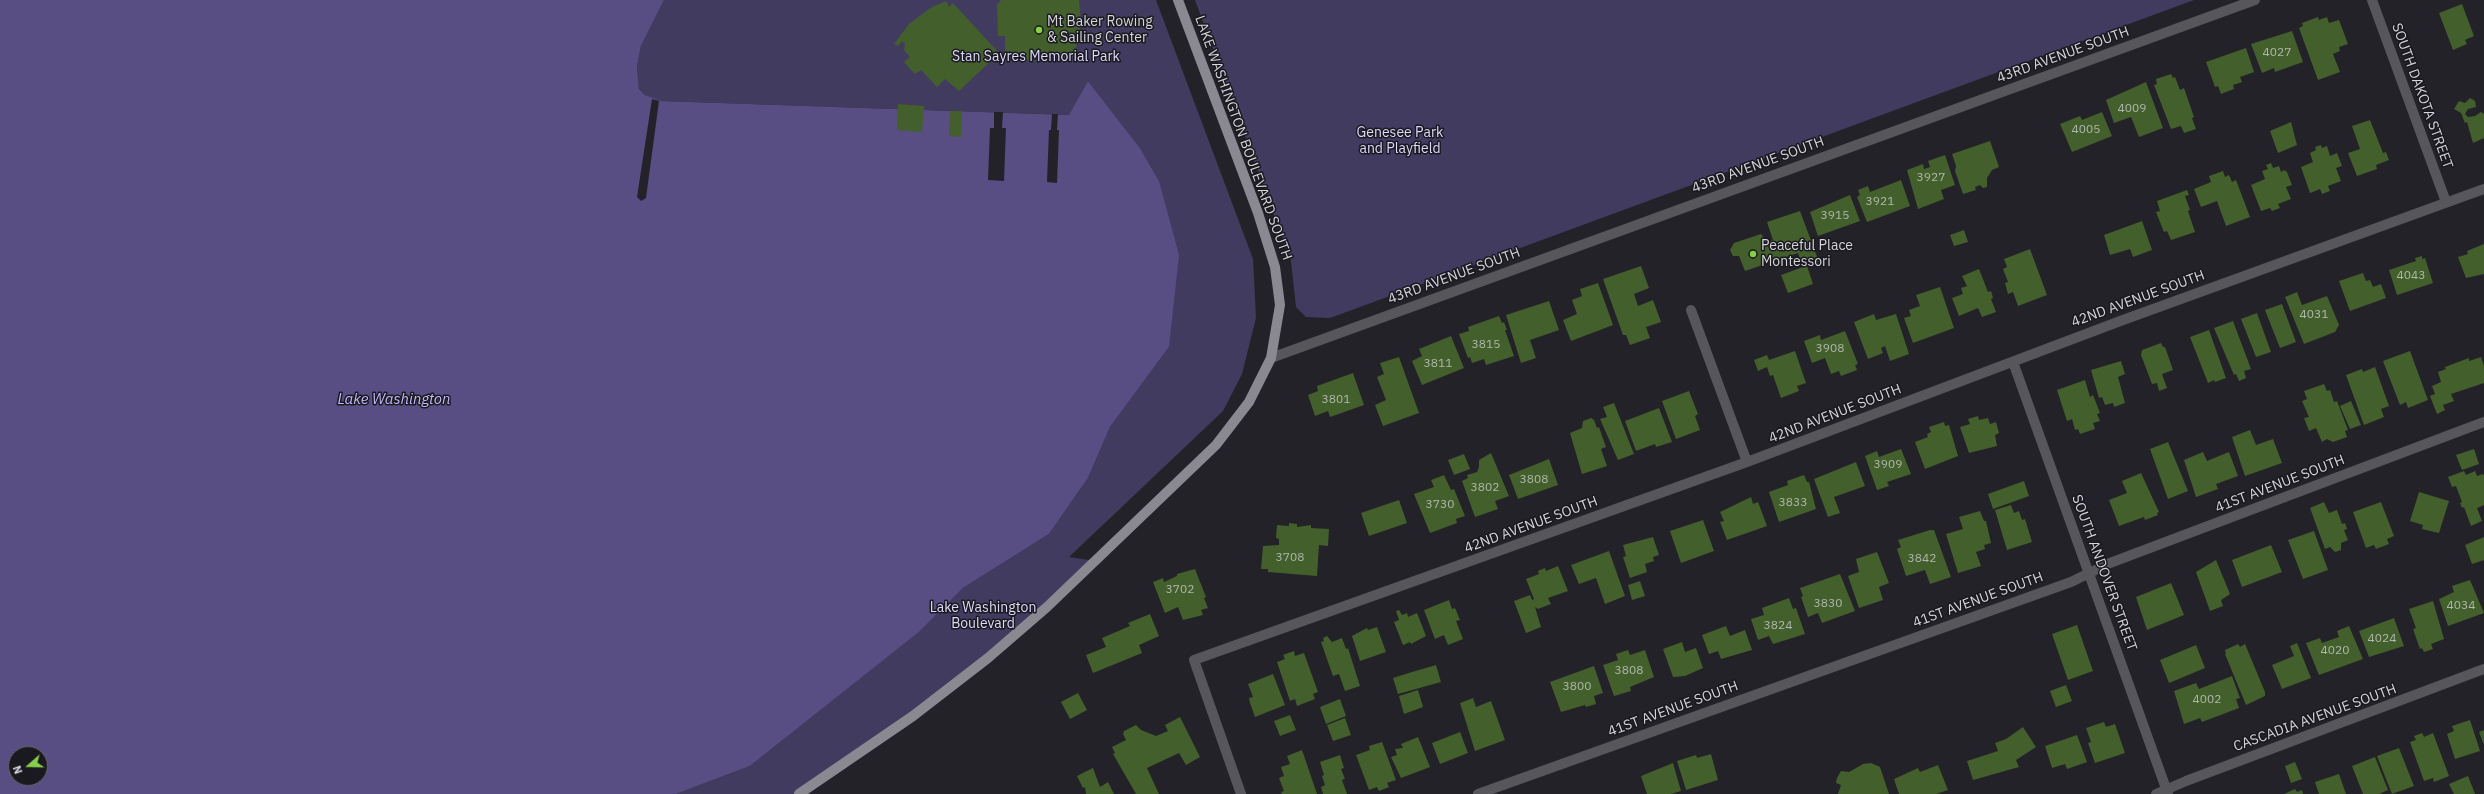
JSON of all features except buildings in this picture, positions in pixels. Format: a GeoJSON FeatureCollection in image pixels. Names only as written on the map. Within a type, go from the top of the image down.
{"type":"FeatureCollection","features":[{"type":"Feature","properties":{"kind":"main road","name":"LAKE WASHINGTON BOULEVARD SOUTH"},"geometry":{"type":"LineString","coordinates":[[799,794],[913,716],[988,658],[1047,607],[1216,445],[1249,402],[1271,358],[1280,305],[1275,267],[1258,213],[1178,0]]}},
{"type":"Feature","properties":{"kind":"street","name":"43RD AVENUE SOUTH"},"geometry":{"type":"LineString","coordinates":[[1271,358],[2255,0]]}},
{"type":"Feature","properties":{"kind":"street","name":"SOUTH DAKOTA STREET"},"geometry":{"type":"LineString","coordinates":[[2372,0],[2446,202]]}},
{"type":"Feature","properties":{"kind":"street","name":"42ND AVENUE SOUTH"},"geometry":{"type":"LineString","coordinates":[[1241,794],[1194,660],[1747,462],[2013,362],[2484,189]]}},
{"type":"Feature","properties":{"kind":"street"},"geometry":{"type":"LineString","coordinates":[[1691,310],[1747,462]]}},
{"type":"Feature","properties":{"kind":"street","name":"SOUTH ANDOVER STREET"},"geometry":{"type":"LineString","coordinates":[[2013,362],[2167,792]]}},
{"type":"Feature","properties":{"kind":"street","name":"41ST AVENUE SOUTH"},"geometry":{"type":"LineString","coordinates":[[1478,794],[2071,582],[2117,560],[2484,422]]}},
{"type":"Feature","properties":{"kind":"street","name":"CASCADIA AVENUE SOUTH"},"geometry":{"type":"LineString","coordinates":[[2156,794],[2167,792],[2484,669]]}},
{"type":"Feature","properties":{"kind":"green space","name":"Stan Sayres Memorial Park"},"geometry":{"type":"Polygon","coordinates":[[[664,0],[1156,0],[1253,259],[1256,318],[1242,374],[1223,411],[1069,557],[1095,561],[913,716],[799,794],[676,794],[750,766],[919,632],[963,588],[1049,534],[1088,478],[1110,427],[1169,347],[1159,181],[1140,148],[1088,81],[1070,115],[661,101],[652,99],[639,89],[637,66],[641,46],[664,0]]]}},
{"type":"Feature","properties":{"kind":"green space","name":"Genesee Park and Playfield"},"geometry":{"type":"Polygon","coordinates":[[[1195,0],[2194,0],[1330,318],[1306,317],[1296,307],[1291,261],[1195,0]]]}},
{"type":"Feature","properties":{"kind":"water","name":"Lake Washington"},"geometry":{"type":"Polygon","coordinates":[[[0,0],[664,0],[641,46],[637,66],[639,89],[645,95],[661,101],[1069,115],[1088,81],[1140,148],[1159,181],[1179,255],[1169,347],[1110,427],[1088,478],[1049,534],[963,588],[919,632],[750,766],[676,794],[0,794],[0,0]]]}},
{"type":"Feature","properties":{"kind":"pier"},"geometry":{"type":"Polygon","coordinates":[[[652,99],[659,101],[646,198],[641,201],[637,197],[652,99]]]}},
{"type":"Feature","properties":{"kind":"pier"},"geometry":{"type":"Polygon","coordinates":[[[994,112],[1003,112],[1002,128],[1006,128],[1004,181],[988,180],[990,128],[994,128],[994,112]]]}},
{"type":"Feature","properties":{"kind":"pier"},"geometry":{"type":"Polygon","coordinates":[[[1052,114],[1058,114],[1057,130],[1059,130],[1057,183],[1047,182],[1049,130],[1051,130],[1052,114]]]}},
{"type":"Feature","properties":{"kind":"place","name":"Mt Baker Rowing & Sailing Center"},"geometry":{"type":"Point","coordinates":[1039,30]}},
{"type":"Feature","properties":{"kind":"place","name":"Peaceful Place Montessori"},"geometry":{"type":"Point","coordinates":[1753,254]}},
{"type":"Feature","properties":{"kind":"park label","name":"Lake Washington Boulevard"},"geometry":{"type":"Point","coordinates":[983,616]}}]}
